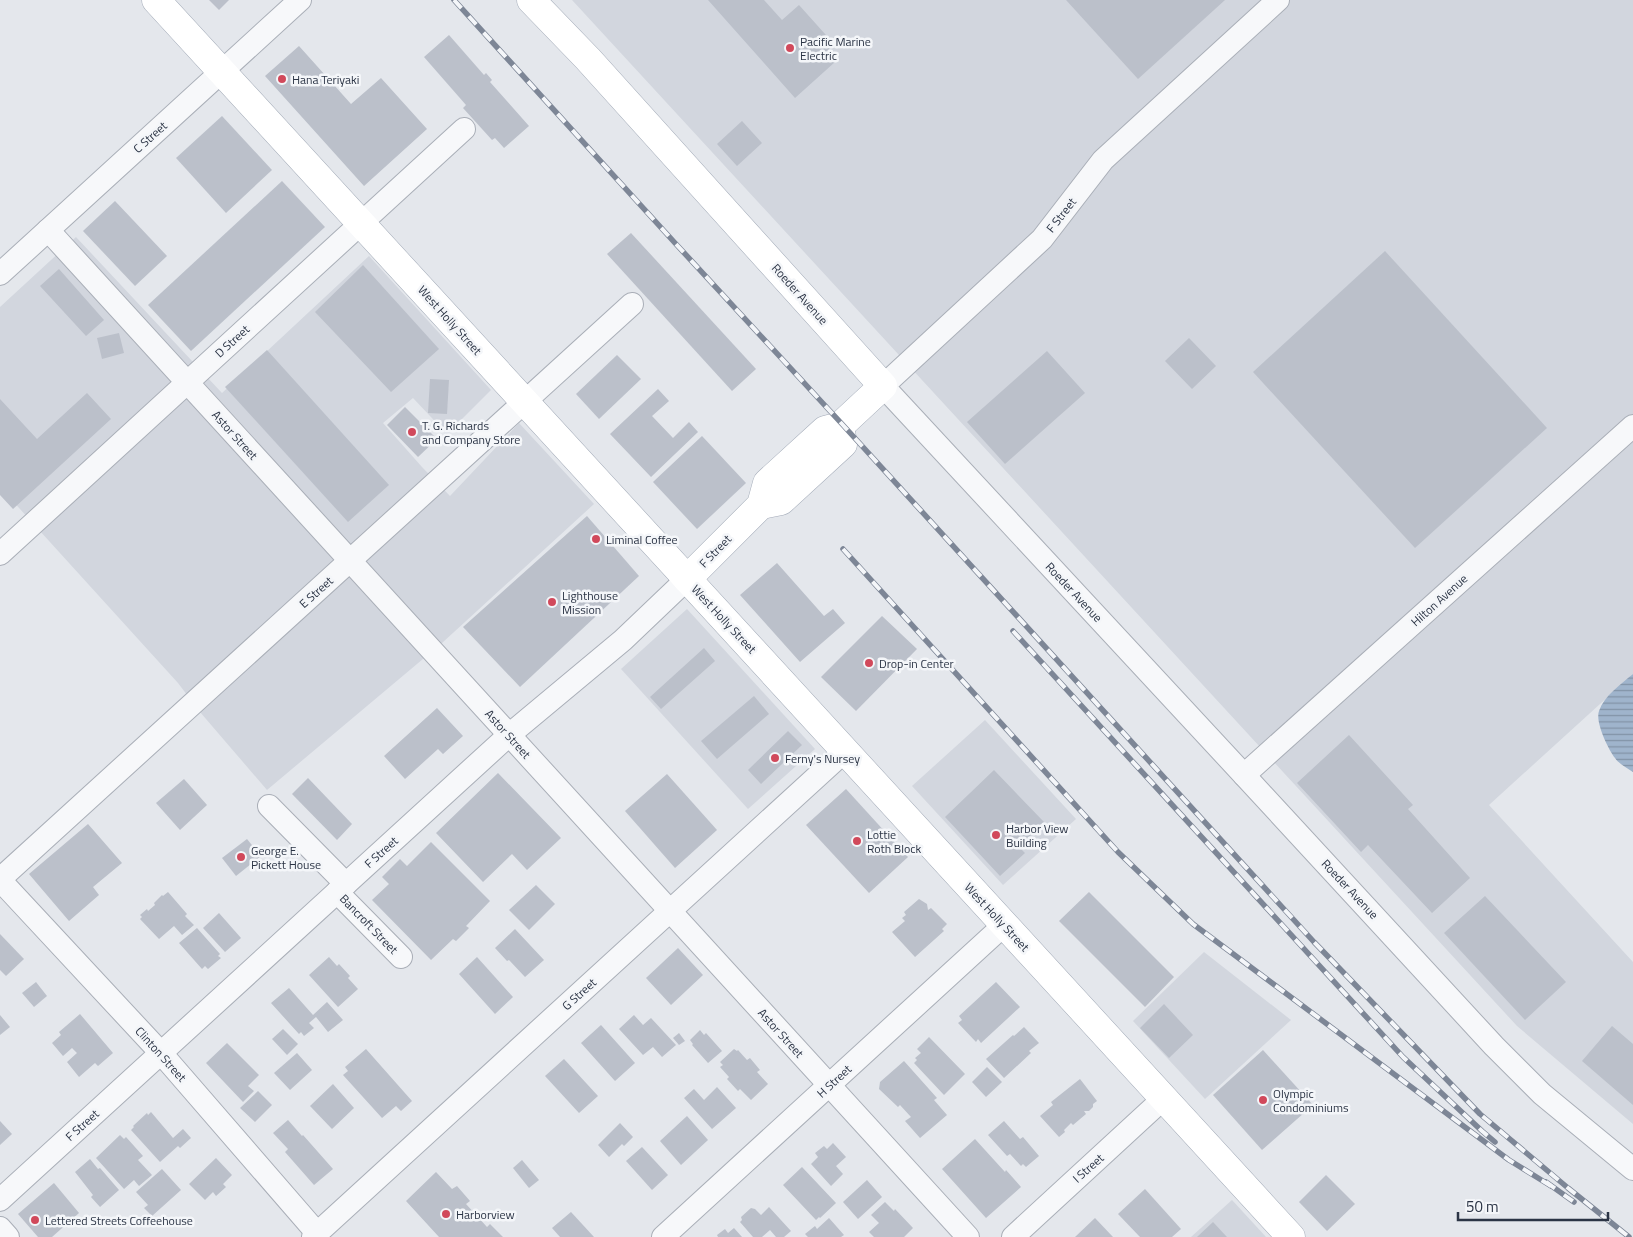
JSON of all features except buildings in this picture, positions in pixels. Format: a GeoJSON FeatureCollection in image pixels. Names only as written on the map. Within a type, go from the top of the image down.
{"type":"FeatureCollection","features":[{"type":"Feature","properties":{"kind":"main road","name":"West Holly Street"},"geometry":{"type":"LineString","coordinates":[[156,0],[1291,1237]]}},
{"type":"Feature","properties":{"kind":"main road","name":"Roeder Avenue"},"geometry":{"type":"LineString","coordinates":[[531,0],[595,67],[883,386]]}},
{"type":"Feature","properties":{"kind":"main road","name":"F Street"},"geometry":{"type":"LineString","coordinates":[[687,579],[761,505],[781,501],[843,444],[840,426],[883,386]]}},
{"type":"Feature","properties":{"kind":"street","name":"C Street"},"geometry":{"type":"LineString","coordinates":[[0,274],[300,0]]}},
{"type":"Feature","properties":{"kind":"street","name":"F Street"},"geometry":{"type":"LineString","coordinates":[[883,386],[1042,239],[1103,160],[1278,0]]}},
{"type":"Feature","properties":{"kind":"street","name":"D Street"},"geometry":{"type":"LineString","coordinates":[[0,554],[464,128]]}},
{"type":"Feature","properties":{"kind":"street","name":"Astor Street"},"geometry":{"type":"LineString","coordinates":[[48,230],[968,1237]]}},
{"type":"Feature","properties":{"kind":"street","name":"E Street"},"geometry":{"type":"LineString","coordinates":[[0,880],[632,304]]}},
{"type":"Feature","properties":{"kind":"street","name":"Roeder Avenue"},"geometry":{"type":"LineString","coordinates":[[883,386],[1494,1046],[1542,1094],[1633,1169]]}},
{"type":"Feature","properties":{"kind":"street","name":"Hilton Avenue"},"geometry":{"type":"LineString","coordinates":[[1244,775],[1633,426]]}},
{"type":"Feature","properties":{"kind":"street","name":"F Street"},"geometry":{"type":"LineString","coordinates":[[0,1200],[509,735],[623,640],[687,579]]}},
{"type":"Feature","properties":{"kind":"street","name":"G Street"},"geometry":{"type":"LineString","coordinates":[[315,1235],[845,751]]}},
{"type":"Feature","properties":{"kind":"street","name":"Bancroft Street"},"geometry":{"type":"LineString","coordinates":[[269,806],[401,957]]}},
{"type":"Feature","properties":{"kind":"street","name":"Clinton Street"},"geometry":{"type":"LineString","coordinates":[[0,880],[160,1053],[315,1235]]}},
{"type":"Feature","properties":{"kind":"street","name":"H Street"},"geometry":{"type":"LineString","coordinates":[[663,1237],[1004,925]]}},
{"type":"Feature","properties":{"kind":"street","name":"I Street"},"geometry":{"type":"LineString","coordinates":[[1013,1237],[1164,1098]]}},
{"type":"Feature","properties":{"kind":"street"},"geometry":{"type":"LineString","coordinates":[[0,1228],[8,1237]]}},
{"type":"Feature","properties":{"kind":"shaded area"},"geometry":{"type":"Polygon","coordinates":[[[572,0],[1633,0],[1633,674],[1489,805],[1633,962],[1633,1124],[1517,1026],[572,0]]]}},
{"type":"Feature","properties":{"kind":"shaded area"},"geometry":{"type":"Polygon","coordinates":[[[76,237],[222,393],[369,256],[491,390],[447,434],[413,398],[383,423],[422,467],[450,496],[519,423],[594,504],[442,643],[267,790],[200,712],[178,683],[0,487],[0,307],[76,237]]]}},
{"type":"Feature","properties":{"kind":"shaded area"},"geometry":{"type":"Polygon","coordinates":[[[687,609],[815,749],[748,809],[621,669],[687,609]]]}},
{"type":"Feature","properties":{"kind":"shaded area"},"geometry":{"type":"Polygon","coordinates":[[[985,720],[1076,819],[1003,885],[912,786],[985,720]]]}},
{"type":"Feature","properties":{"kind":"shaded area"},"geometry":{"type":"Polygon","coordinates":[[[1204,952],[1291,1020],[1205,1099],[1133,1021],[1204,952]]]}},
{"type":"Feature","properties":{"kind":"shaded area"},"geometry":{"type":"Polygon","coordinates":[[[1232,1200],[1266,1237],[1191,1237],[1232,1200]]]}},
{"type":"Feature","properties":{"kind":"water"},"geometry":{"type":"Polygon","coordinates":[[[1633,674],[1633,772],[1619,762],[1612,754],[1603,735],[1598,716],[1601,706],[1609,695],[1633,674]]]}},
{"type":"Feature","properties":{"kind":"railway"},"geometry":{"type":"LineString","coordinates":[[454,0],[1314,942],[1480,1114],[1629,1237]]}},
{"type":"Feature","properties":{"kind":"railway"},"geometry":{"type":"LineString","coordinates":[[843,549],[1118,852],[1193,924],[1509,1160],[1551,1186]]}},
{"type":"Feature","properties":{"kind":"railway"},"geometry":{"type":"LineString","coordinates":[[1013,631],[1403,1057],[1495,1142]]}},
{"type":"Feature","properties":{"kind":"railway"},"geometry":{"type":"LineString","coordinates":[[1546,1182],[1574,1202]]}},
{"type":"Feature","properties":{"kind":"place","name":"Pacific Marine Electric"},"geometry":{"type":"Point","coordinates":[790,48]}},
{"type":"Feature","properties":{"kind":"place","name":"Hana Teriyaki"},"geometry":{"type":"Point","coordinates":[282,79]}},
{"type":"Feature","properties":{"kind":"place","name":"T. G. Richards and Company Store"},"geometry":{"type":"Point","coordinates":[412,432]}},
{"type":"Feature","properties":{"kind":"place","name":"Liminal Coffee"},"geometry":{"type":"Point","coordinates":[596,539]}},
{"type":"Feature","properties":{"kind":"place","name":"Lighthouse Mission"},"geometry":{"type":"Point","coordinates":[552,602]}},
{"type":"Feature","properties":{"kind":"place","name":"Drop-in Center"},"geometry":{"type":"Point","coordinates":[869,663]}},
{"type":"Feature","properties":{"kind":"place","name":"Ferny's Nursey"},"geometry":{"type":"Point","coordinates":[775,758]}},
{"type":"Feature","properties":{"kind":"place","name":"Harbor View Building"},"geometry":{"type":"Point","coordinates":[996,835]}},
{"type":"Feature","properties":{"kind":"place","name":"Lottie Roth Block"},"geometry":{"type":"Point","coordinates":[857,841]}},
{"type":"Feature","properties":{"kind":"place","name":"George E. Pickett House"},"geometry":{"type":"Point","coordinates":[241,857]}},
{"type":"Feature","properties":{"kind":"place","name":"Olympic Condominiums"},"geometry":{"type":"Point","coordinates":[1263,1100]}},
{"type":"Feature","properties":{"kind":"place","name":"Harborview"},"geometry":{"type":"Point","coordinates":[446,1214]}},
{"type":"Feature","properties":{"kind":"place","name":"Lettered Streets Coffeehouse"},"geometry":{"type":"Point","coordinates":[35,1220]}}]}
